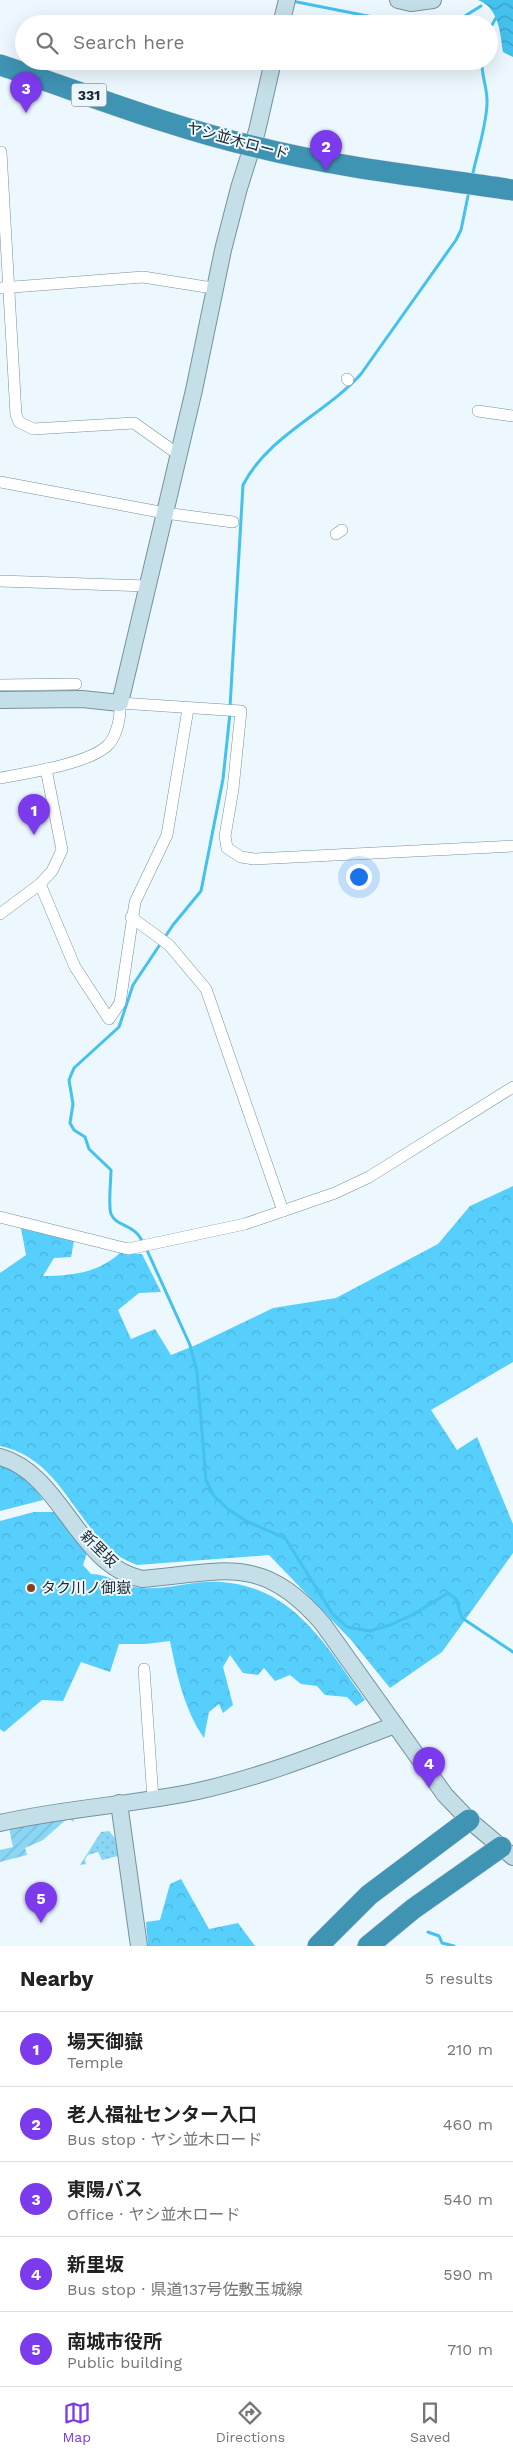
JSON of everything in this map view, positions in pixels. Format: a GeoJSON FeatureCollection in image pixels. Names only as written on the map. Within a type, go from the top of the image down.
{"type":"FeatureCollection","features":[{"type":"Feature","properties":{"kind":"highway","name":"ヤシ並木ロード"},"geometry":{"type":"LineString","coordinates":[[0,65],[143,113],[253,147],[318,162],[513,190]]}},
{"type":"Feature","properties":{"kind":"highway"},"geometry":{"type":"LineString","coordinates":[[318,1946],[369,1895],[468,1820]]}},
{"type":"Feature","properties":{"kind":"highway"},"geometry":{"type":"LineString","coordinates":[[368,1946],[414,1909],[507,1852]]}},
{"type":"Feature","properties":{"kind":"street"},"geometry":{"type":"LineString","coordinates":[[283,15],[286,0]]}},
{"type":"Feature","properties":{"kind":"street"},"geometry":{"type":"LineString","coordinates":[[398,0],[411,3],[433,0]]}},
{"type":"Feature","properties":{"kind":"street"},"geometry":{"type":"LineString","coordinates":[[0,778],[46,769],[99,752],[109,745],[120,714],[120,703],[232,214],[253,147],[270,70]]}},
{"type":"Feature","properties":{"kind":"street"},"geometry":{"type":"LineString","coordinates":[[1,152],[4,287],[16,415],[19,422],[33,429],[134,423],[172,450],[179,452]]}},
{"type":"Feature","properties":{"kind":"street"},"geometry":{"type":"LineString","coordinates":[[4,287],[143,277],[206,288],[215,287]]}},
{"type":"Feature","properties":{"kind":"street"},"geometry":{"type":"LineString","coordinates":[[478,411],[513,416]]}},
{"type":"Feature","properties":{"kind":"street"},"geometry":{"type":"LineString","coordinates":[[0,482],[165,512],[233,522]]}},
{"type":"Feature","properties":{"kind":"street"},"geometry":{"type":"LineString","coordinates":[[0,581],[147,586]]}},
{"type":"Feature","properties":{"kind":"street"},"geometry":{"type":"LineString","coordinates":[[0,685],[76,684]]}},
{"type":"Feature","properties":{"kind":"street"},"geometry":{"type":"LineString","coordinates":[[0,700],[82,699],[241,711],[238,748],[225,836],[227,848],[241,857],[254,860],[513,846]]}},
{"type":"Feature","properties":{"kind":"street"},"geometry":{"type":"LineString","coordinates":[[40,884],[75,967],[110,1018],[120,1003],[131,917],[135,902],[167,834],[188,708]]}},
{"type":"Feature","properties":{"kind":"street"},"geometry":{"type":"LineString","coordinates":[[0,914],[40,884],[52,871],[62,850],[46,769]]}},
{"type":"Feature","properties":{"kind":"street"},"geometry":{"type":"LineString","coordinates":[[131,917],[168,944],[206,989],[283,1211]]}},
{"type":"Feature","properties":{"kind":"street"},"geometry":{"type":"LineString","coordinates":[[0,1217],[128,1249],[245,1224],[335,1193],[369,1177],[513,1087]]}},
{"type":"Feature","properties":{"kind":"street","name":"新里坂"},"geometry":{"type":"LineString","coordinates":[[0,1457],[19,1465],[38,1479],[98,1553],[116,1568],[130,1575],[142,1578],[238,1571],[263,1576],[285,1588],[311,1610],[322,1624],[435,1782],[468,1820],[507,1852]]}},
{"type":"Feature","properties":{"kind":"street"},"geometry":{"type":"LineString","coordinates":[[144,1669],[153,1798]]}},
{"type":"Feature","properties":{"kind":"street"},"geometry":{"type":"LineString","coordinates":[[0,1823],[72,1809],[153,1798],[222,1785],[257,1775],[395,1724]]}},
{"type":"Feature","properties":{"kind":"street"},"geometry":{"type":"LineString","coordinates":[[119,1803],[139,1946]]}},
{"type":"Feature","properties":{"kind":"shaded area"},"geometry":{"type":"Polygon","coordinates":[[[73,1813],[74,1822],[68,1818],[43,1840],[25,1848],[27,1855],[0,1862],[0,1850],[13,1847],[9,1828],[73,1813]]]}},
{"type":"Feature","properties":{"kind":"shaded area"},"geometry":{"type":"Polygon","coordinates":[[[109,1831],[115,1838],[118,1856],[102,1860],[98,1852],[88,1855],[85,1859],[86,1864],[80,1865],[101,1832],[109,1831]]]}},
{"type":"Feature","properties":{"kind":"green space"},"geometry":{"type":"Polygon","coordinates":[[[513,1186],[513,1362],[431,1410],[457,1450],[477,1437],[513,1524],[513,1553],[442,1652],[390,1688],[351,1640],[269,1555],[137,1565],[118,1556],[101,1540],[51,1476],[37,1463],[20,1452],[0,1446],[0,1273],[26,1255],[21,1228],[74,1241],[71,1257],[54,1258],[43,1276],[84,1272],[103,1265],[120,1253],[142,1254],[161,1292],[139,1293],[118,1310],[131,1339],[155,1329],[171,1355],[273,1308],[336,1298],[438,1244],[470,1206],[513,1186]]]}},
{"type":"Feature","properties":{"kind":"green space"},"geometry":{"type":"Polygon","coordinates":[[[0,1462],[32,1483],[43,1500],[0,1511],[0,1462]]]}},
{"type":"Feature","properties":{"kind":"green space"},"geometry":{"type":"Polygon","coordinates":[[[34,1512],[56,1512],[87,1553],[83,1565],[91,1574],[104,1576],[141,1588],[221,1582],[247,1586],[269,1595],[288,1607],[322,1640],[365,1700],[356,1706],[347,1697],[325,1695],[317,1686],[301,1684],[290,1675],[275,1681],[264,1668],[258,1675],[243,1673],[230,1655],[223,1667],[233,1705],[223,1713],[219,1704],[209,1712],[204,1738],[186,1704],[170,1641],[146,1644],[119,1644],[110,1672],[81,1662],[63,1701],[42,1700],[4,1732],[0,1729],[0,1521],[34,1512]]]}},
{"type":"Feature","properties":{"kind":"green space"},"geometry":{"type":"Polygon","coordinates":[[[181,1879],[209,1929],[238,1923],[255,1946],[148,1946],[146,1922],[160,1920],[170,1884],[181,1879]]]}},
{"type":"Feature","properties":{"kind":"water"},"geometry":{"type":"Polygon","coordinates":[[[478,0],[513,0],[513,57],[503,52],[498,15],[494,15],[485,4],[478,0]]]}},
{"type":"Feature","properties":{"kind":"waterway"},"geometry":{"type":"LineString","coordinates":[[292,1],[363,15]]}},
{"type":"Feature","properties":{"kind":"waterway"},"geometry":{"type":"LineString","coordinates":[[466,15],[481,6]]}},
{"type":"Feature","properties":{"kind":"waterway"},"geometry":{"type":"LineString","coordinates":[[472,177],[486,113],[486,87],[482,70]]}},
{"type":"Feature","properties":{"kind":"waterway"},"geometry":{"type":"LineString","coordinates":[[230,707],[243,485],[267,453],[347,388],[361,374],[456,240],[461,230],[469,191]]}},
{"type":"Feature","properties":{"kind":"waterway"},"geometry":{"type":"LineString","coordinates":[[143,1243],[135,1232],[117,1222],[111,1214],[111,1170],[89,1149],[85,1137],[74,1130],[70,1123],[73,1104],[69,1080],[74,1068],[119,1027],[133,985],[173,925],[201,891],[223,779],[230,713]]}},
{"type":"Feature","properties":{"kind":"waterway"},"geometry":{"type":"LineString","coordinates":[[146,1248],[190,1345],[197,1372],[206,1480],[214,1496],[228,1509],[246,1521],[285,1538],[332,1613],[347,1627],[370,1631],[390,1625],[412,1615],[448,1593],[456,1599],[462,1618],[513,1652]]}},
{"type":"Feature","properties":{"kind":"waterway"},"geometry":{"type":"LineString","coordinates":[[428,1932],[439,1936],[442,1943],[454,1946]]}},
{"type":"Feature","properties":{"kind":"place","name":"東陽バス"},"geometry":{"type":"Point","coordinates":[26,113]}},
{"type":"Feature","properties":{"kind":"place","name":"老人福祉センター入口"},"geometry":{"type":"Point","coordinates":[326,171]}},
{"type":"Feature","properties":{"kind":"place","name":"場天御嶽"},"geometry":{"type":"Point","coordinates":[34,835]}},
{"type":"Feature","properties":{"kind":"place","name":"タク川ノ御嶽"},"geometry":{"type":"Point","coordinates":[31,1588]}},
{"type":"Feature","properties":{"kind":"place","name":"新里坂"},"geometry":{"type":"Point","coordinates":[429,1788]}},
{"type":"Feature","properties":{"kind":"place","name":"南城市役所"},"geometry":{"type":"Point","coordinates":[41,1923]}}]}
